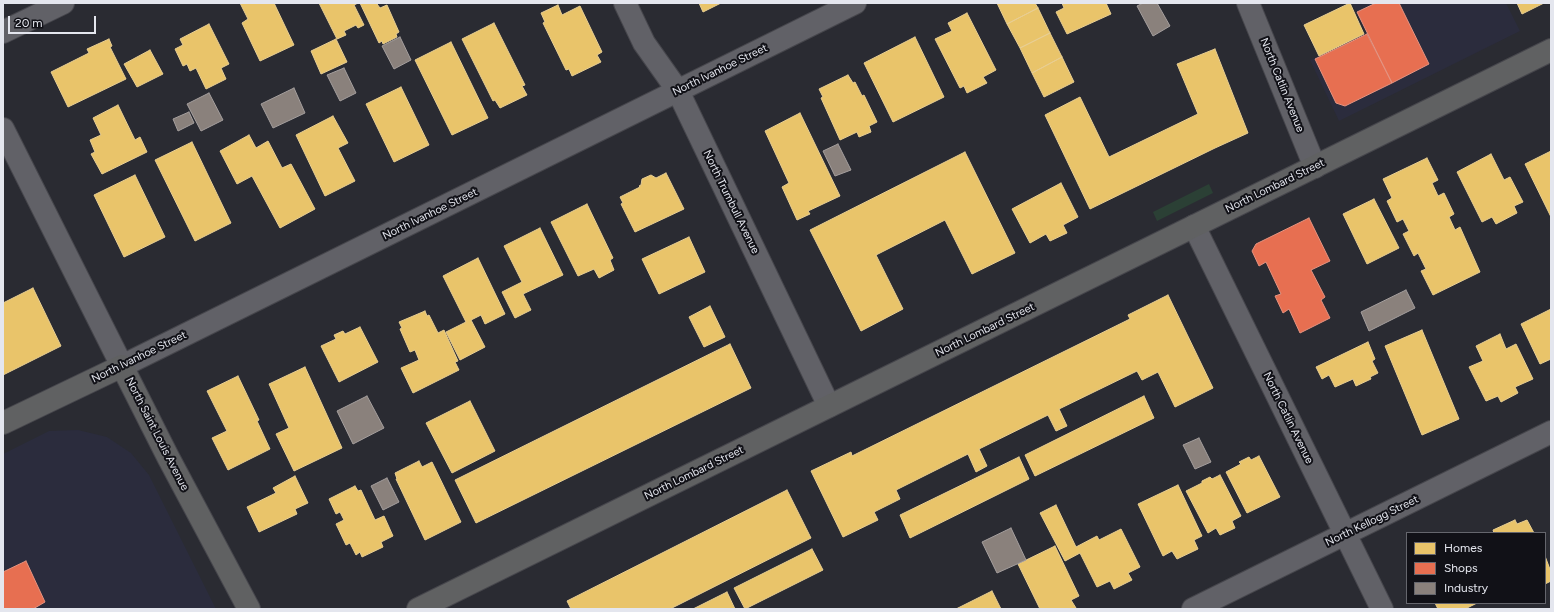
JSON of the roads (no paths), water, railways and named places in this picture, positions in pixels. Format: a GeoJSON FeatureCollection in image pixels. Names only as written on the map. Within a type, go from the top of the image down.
{"type":"FeatureCollection","features":[{"type":"Feature","properties":{"kind":"main road","name":"North Lombard Street"},"geometry":{"type":"LineString","coordinates":[[418,609],[1551,50]]}},
{"type":"Feature","properties":{"kind":"main road","name":"North Ivanhoe Street"},"geometry":{"type":"LineString","coordinates":[[3,423],[122,366]]}},
{"type":"Feature","properties":{"kind":"main road","name":"North Saint Louis Avenue"},"geometry":{"type":"LineString","coordinates":[[122,366],[168,457],[249,609]]}},
{"type":"Feature","properties":{"kind":"street"},"geometry":{"type":"LineString","coordinates":[[3,32],[63,3]]}},
{"type":"Feature","properties":{"kind":"street","name":"North Trumbull Avenue"},"geometry":{"type":"LineString","coordinates":[[625,3],[644,43],[678,91],[829,406]]}},
{"type":"Feature","properties":{"kind":"street","name":"North Ivanhoe Street"},"geometry":{"type":"LineString","coordinates":[[122,366],[855,3]]}},
{"type":"Feature","properties":{"kind":"street","name":"North Catlin Avenue"},"geometry":{"type":"LineString","coordinates":[[1248,3],[1315,167]]}},
{"type":"Feature","properties":{"kind":"street","name":"North Saint Louis Avenue"},"geometry":{"type":"LineString","coordinates":[[3,129],[122,366]]}},
{"type":"Feature","properties":{"kind":"street","name":"North Catlin Avenue"},"geometry":{"type":"LineString","coordinates":[[1194,226],[1382,609]]}},
{"type":"Feature","properties":{"kind":"street","name":"North Kellogg Street"},"geometry":{"type":"LineString","coordinates":[[1193,609],[1551,432]]}}]}
